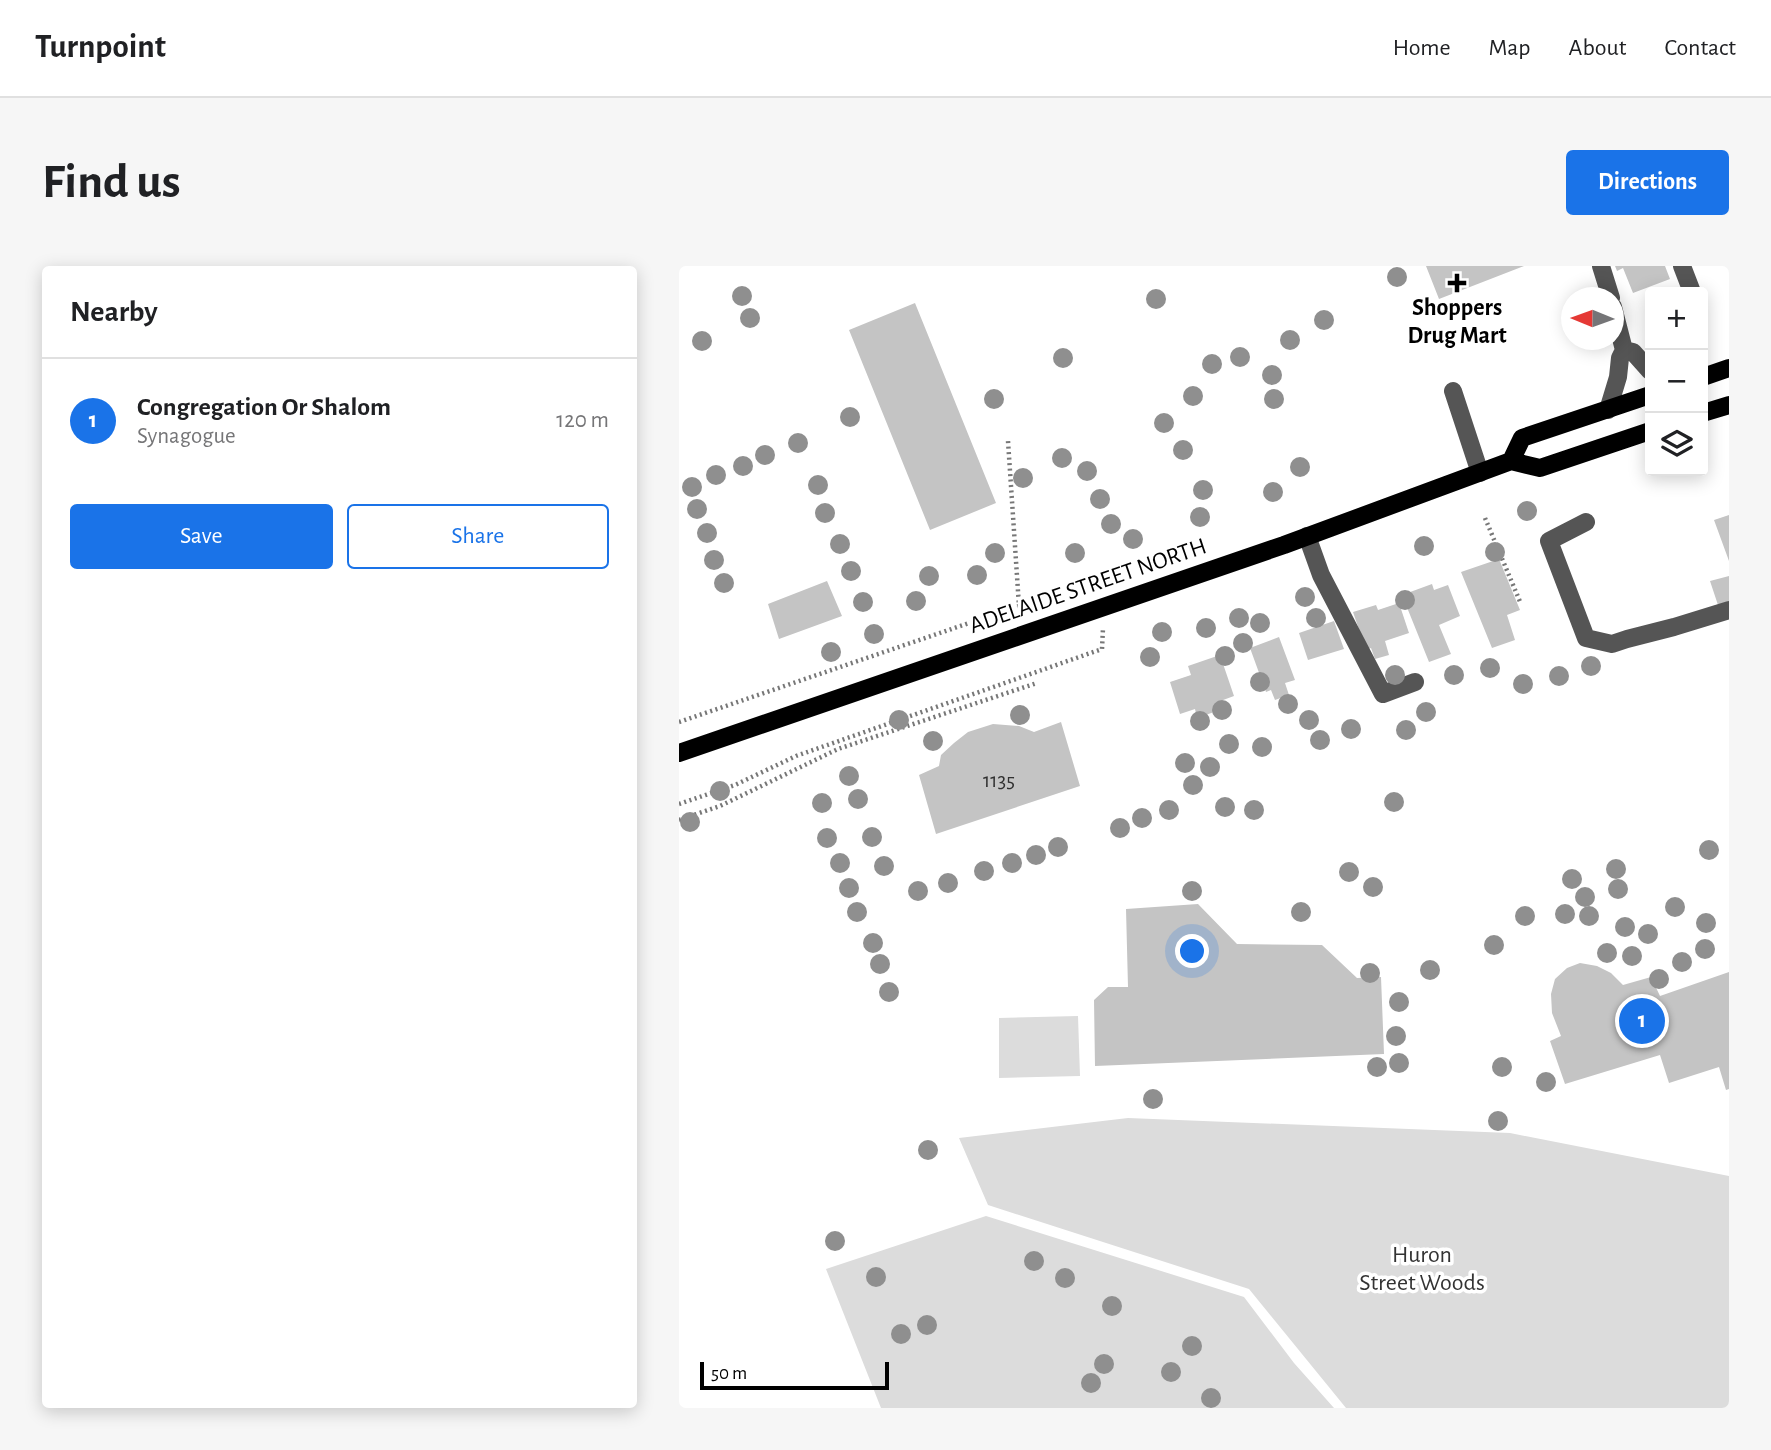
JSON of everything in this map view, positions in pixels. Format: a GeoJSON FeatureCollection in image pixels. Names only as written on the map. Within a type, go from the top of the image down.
{"type":"FeatureCollection","features":[{"type":"Feature","properties":{"kind":"main road"},"geometry":{"type":"LineString","coordinates":[[1708,375],[1729,368]]}},
{"type":"Feature","properties":{"kind":"main road"},"geometry":{"type":"LineString","coordinates":[[1511,461],[1522,438],[1645,397]]}},
{"type":"Feature","properties":{"kind":"main road"},"geometry":{"type":"LineString","coordinates":[[1706,413],[1729,405]]}},
{"type":"Feature","properties":{"kind":"main road","name":"ADELAIDE STREET NORTH"},"geometry":{"type":"LineString","coordinates":[[679,753],[1307,536],[1511,461],[1540,468],[1645,433]]}},
{"type":"Feature","properties":{"kind":"lane"},"geometry":{"type":"LineString","coordinates":[[1601,266],[1608,287]]}},
{"type":"Feature","properties":{"kind":"lane"},"geometry":{"type":"LineString","coordinates":[[1682,266],[1690,287]]}},
{"type":"Feature","properties":{"kind":"lane"},"geometry":{"type":"LineString","coordinates":[[1624,349],[1633,352],[1645,365]]}},
{"type":"Feature","properties":{"kind":"lane"},"geometry":{"type":"LineString","coordinates":[[1608,410],[1624,350]]}},
{"type":"Feature","properties":{"kind":"lane"},"geometry":{"type":"LineString","coordinates":[[1453,391],[1480,472]]}},
{"type":"Feature","properties":{"kind":"lane"},"geometry":{"type":"LineString","coordinates":[[1586,522],[1549,541],[1586,638],[1612,644],[1729,610]]}},
{"type":"Feature","properties":{"kind":"lane"},"geometry":{"type":"LineString","coordinates":[[1307,536],[1321,575],[1383,694],[1415,682]]}},
{"type":"Feature","properties":{"kind":"path"},"geometry":{"type":"LineString","coordinates":[[679,722],[1019,606],[1007,441]]}},
{"type":"Feature","properties":{"kind":"path"},"geometry":{"type":"LineString","coordinates":[[1485,518],[1521,604]]}},
{"type":"Feature","properties":{"kind":"path"},"geometry":{"type":"LineString","coordinates":[[679,804],[735,785],[796,756],[1102,649],[1105,606]]}},
{"type":"Feature","properties":{"kind":"path"},"geometry":{"type":"LineString","coordinates":[[679,820],[720,806],[838,749],[1037,684]]}},
{"type":"Feature","properties":{"kind":"green space"},"geometry":{"type":"Polygon","coordinates":[[[1078,1016],[1080,1076],[999,1078],[999,1018],[1078,1016]]]}},
{"type":"Feature","properties":{"kind":"green space","name":"Huron Street Woods"},"geometry":{"type":"Polygon","coordinates":[[[1128,1118],[1510,1133],[1729,1176],[1729,1408],[1346,1408],[1249,1289],[988,1205],[959,1138],[1128,1118]]]}},
{"type":"Feature","properties":{"kind":"green space"},"geometry":{"type":"Polygon","coordinates":[[[986,1216],[1244,1297],[1294,1363],[1334,1408],[881,1408],[826,1269],[986,1216]]]}},
{"type":"Feature","properties":{"kind":"building","name":"Shoppers Drug Mart"},"geometry":{"type":"Polygon","coordinates":[[[1426,266],[1524,266],[1439,299],[1426,266]]]}},
{"type":"Feature","properties":{"kind":"building"},"geometry":{"type":"Polygon","coordinates":[[[1615,266],[1665,266],[1670,279],[1633,293],[1623,268],[1617,271],[1615,266]]]}},
{"type":"Feature","properties":{"kind":"building"},"geometry":{"type":"Polygon","coordinates":[[[915,303],[996,503],[930,530],[849,330],[915,303]]]}},
{"type":"Feature","properties":{"kind":"building"},"geometry":{"type":"Polygon","coordinates":[[[1729,515],[1729,561],[1714,520],[1729,515]]]}},
{"type":"Feature","properties":{"kind":"building"},"geometry":{"type":"Polygon","coordinates":[[[1499,559],[1520,610],[1507,615],[1515,640],[1492,648],[1461,572],[1499,559]]]}},
{"type":"Feature","properties":{"kind":"building"},"geometry":{"type":"Polygon","coordinates":[[[1729,576],[1729,605],[1719,608],[1710,581],[1729,576]]]}},
{"type":"Feature","properties":{"kind":"building"},"geometry":{"type":"Polygon","coordinates":[[[827,581],[842,616],[779,639],[768,604],[827,581]]]}},
{"type":"Feature","properties":{"kind":"building"},"geometry":{"type":"Polygon","coordinates":[[[1432,584],[1434,590],[1448,585],[1460,616],[1439,625],[1451,654],[1429,662],[1402,595],[1432,584]]]}},
{"type":"Feature","properties":{"kind":"building"},"geometry":{"type":"Polygon","coordinates":[[[1399,603],[1409,633],[1385,641],[1389,655],[1375,659],[1371,648],[1366,650],[1353,612],[1376,605],[1378,610],[1399,603]]]}},
{"type":"Feature","properties":{"kind":"building"},"geometry":{"type":"Polygon","coordinates":[[[1334,621],[1344,649],[1308,660],[1299,633],[1334,621]]]}},
{"type":"Feature","properties":{"kind":"building"},"geometry":{"type":"Polygon","coordinates":[[[1279,637],[1295,680],[1285,683],[1289,695],[1275,700],[1271,690],[1266,692],[1250,648],[1279,637]]]}},
{"type":"Feature","properties":{"kind":"building"},"geometry":{"type":"Polygon","coordinates":[[[1220,655],[1234,696],[1215,703],[1217,711],[1197,718],[1195,709],[1180,714],[1170,682],[1191,675],[1188,666],[1220,655]]]}},
{"type":"Feature","properties":{"kind":"building"},"geometry":{"type":"Polygon","coordinates":[[[1061,722],[1080,786],[936,834],[919,775],[939,766],[941,755],[954,743],[968,732],[993,724],[1019,726],[1034,732],[1061,722]]]}},
{"type":"Feature","properties":{"kind":"building"},"geometry":{"type":"Polygon","coordinates":[[[1198,904],[1237,944],[1322,945],[1357,978],[1381,977],[1384,1054],[1095,1066],[1094,1000],[1108,987],[1128,987],[1126,909],[1198,904]]]}},
{"type":"Feature","properties":{"kind":"building"},"geometry":{"type":"Polygon","coordinates":[[[1580,963],[1597,966],[1611,973],[1623,985],[1651,977],[1660,996],[1729,972],[1729,1089],[1726,1090],[1719,1067],[1669,1083],[1660,1055],[1565,1084],[1550,1041],[1561,1036],[1552,1013],[1551,994],[1555,979],[1567,968],[1580,963]]]}},
{"type":"Feature","properties":{"kind":"place","name":"Shoppers Drug Mart"},"geometry":{"type":"Point","coordinates":[1457,283]}},
{"type":"Feature","properties":{"kind":"place","name":"Congregation Or Shalom"},"geometry":{"type":"Point","coordinates":[1642,1021]}}]}
